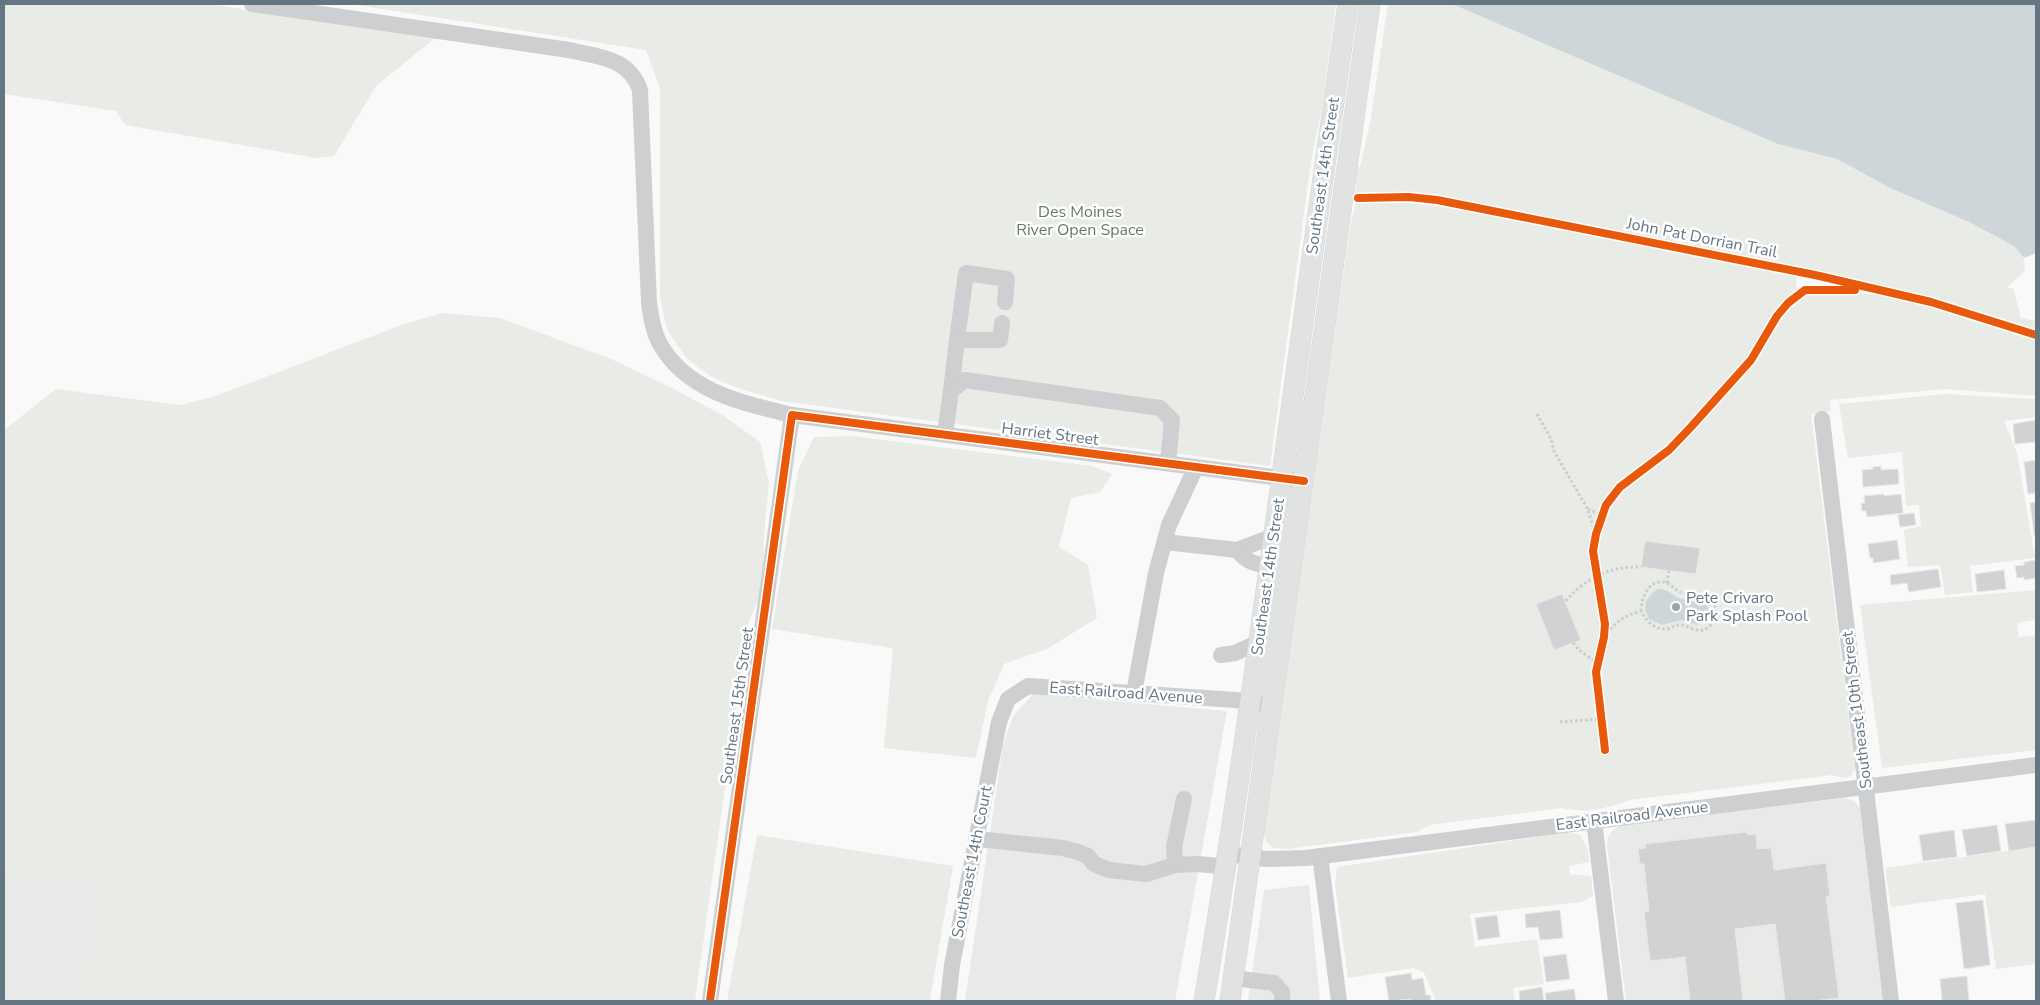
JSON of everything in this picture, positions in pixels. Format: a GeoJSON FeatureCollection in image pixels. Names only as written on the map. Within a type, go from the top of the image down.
{"type":"FeatureCollection","features":[{"type":"Feature","properties":{"kind":"main road","name":"Southeast 14th Street"},"geometry":{"type":"LineString","coordinates":[[1204,1001],[1251,702],[1283,478],[1324,162],[1348,4]]}},
{"type":"Feature","properties":{"kind":"main road","name":"Southeast 14th Street"},"geometry":{"type":"LineString","coordinates":[[1230,1001],[1370,4]]}},
{"type":"Feature","properties":{"kind":"street","name":"Harriet Street"},"geometry":{"type":"LineString","coordinates":[[252,4],[568,50],[621,63],[630,70],[640,90],[649,303],[652,324],[660,344],[679,369],[706,388],[734,399],[792,414],[1304,481]]}},
{"type":"Feature","properties":{"kind":"street"},"geometry":{"type":"LineString","coordinates":[[945,434],[966,273],[1007,279],[1005,302]]}},
{"type":"Feature","properties":{"kind":"street"},"geometry":{"type":"LineString","coordinates":[[958,340],[1000,340],[1002,323]]}},
{"type":"Feature","properties":{"kind":"street"},"geometry":{"type":"LineString","coordinates":[[951,391],[965,380],[1160,408],[1172,420],[1168,463]]}},
{"type":"Feature","properties":{"kind":"street","name":"Southeast 15th Street"},"geometry":{"type":"LineString","coordinates":[[710,1001],[792,414]]}},
{"type":"Feature","properties":{"kind":"street","name":"Southeast 10th Street"},"geometry":{"type":"LineString","coordinates":[[1822,419],[1891,1001]]}},
{"type":"Feature","properties":{"kind":"street"},"geometry":{"type":"LineString","coordinates":[[1134,693],[1156,574],[1175,510],[1196,467]]}},
{"type":"Feature","properties":{"kind":"street"},"geometry":{"type":"LineString","coordinates":[[1165,542],[1237,550],[1274,536]]}},
{"type":"Feature","properties":{"kind":"street"},"geometry":{"type":"LineString","coordinates":[[1237,550],[1243,558],[1252,563],[1270,566]]}},
{"type":"Feature","properties":{"kind":"street"},"geometry":{"type":"LineString","coordinates":[[1221,655],[1236,652],[1259,642]]}},
{"type":"Feature","properties":{"kind":"street","name":"East Railroad Avenue"},"geometry":{"type":"LineString","coordinates":[[999,722],[1008,699],[1028,686],[1272,705]]}},
{"type":"Feature","properties":{"kind":"street","name":"Southeast 14th Court"},"geometry":{"type":"LineString","coordinates":[[948,1001],[952,965],[999,722]]}},
{"type":"Feature","properties":{"kind":"street","name":"East Railroad Avenue"},"geometry":{"type":"LineString","coordinates":[[977,838],[1063,848],[1088,856],[1094,864],[1110,870],[1146,874],[1175,865],[1250,858],[1284,860],[1320,856],[2036,765]]}},
{"type":"Feature","properties":{"kind":"street"},"geometry":{"type":"LineString","coordinates":[[1175,865],[1174,847],[1184,799]]}},
{"type":"Feature","properties":{"kind":"street"},"geometry":{"type":"LineString","coordinates":[[1594,821],[1616,1001]]}},
{"type":"Feature","properties":{"kind":"street"},"geometry":{"type":"LineString","coordinates":[[1320,856],[1339,1001]]}},
{"type":"Feature","properties":{"kind":"street"},"geometry":{"type":"LineString","coordinates":[[1233,978],[1274,983],[1282,992],[1282,1001]]}},
{"type":"Feature","properties":{"kind":"path"},"geometry":{"type":"LineString","coordinates":[[1537,414],[1551,439],[1554,451],[1587,508],[1595,538]]}},
{"type":"Feature","properties":{"kind":"path"},"geometry":{"type":"LineString","coordinates":[[1587,508],[1602,512],[1595,538]]}},
{"type":"Feature","properties":{"kind":"path"},"geometry":{"type":"LineString","coordinates":[[1566,602],[1579,588],[1597,576],[1620,568],[1641,567]]}},
{"type":"Feature","properties":{"kind":"path"},"geometry":{"type":"LineString","coordinates":[[1667,583],[1668,570]]}},
{"type":"Feature","properties":{"kind":"path"},"geometry":{"type":"LineString","coordinates":[[1658,582],[1667,583],[1681,592],[1697,593],[1711,600],[1715,608],[1714,621],[1707,628],[1699,630],[1693,630],[1678,624],[1665,629],[1649,623],[1641,611],[1641,602],[1649,587],[1658,582]]}},
{"type":"Feature","properties":{"kind":"path"},"geometry":{"type":"LineString","coordinates":[[1604,637],[1618,621],[1628,615],[1641,611]]}},
{"type":"Feature","properties":{"kind":"path"},"geometry":{"type":"LineString","coordinates":[[1596,668],[1604,637],[1605,624]]}},
{"type":"Feature","properties":{"kind":"path"},"geometry":{"type":"LineString","coordinates":[[1573,643],[1596,668]]}},
{"type":"Feature","properties":{"kind":"path"},"geometry":{"type":"LineString","coordinates":[[1560,722],[1601,719]]}},
{"type":"Feature","properties":{"kind":"shaded area"},"geometry":{"type":"Polygon","coordinates":[[[1452,4],[2036,4],[2036,253],[2024,258],[2014,246],[1969,222],[1890,188],[1837,159],[1778,144],[1452,4]]]}},
{"type":"Feature","properties":{"kind":"shaded area","name":"Pete Crivaro Park Splash Pool"},"geometry":{"type":"Polygon","coordinates":[[[1658,589],[1665,590],[1682,599],[1703,600],[1708,608],[1709,616],[1704,622],[1697,625],[1681,620],[1662,625],[1649,619],[1645,609],[1646,601],[1658,589]]]}},
{"type":"Feature","properties":{"kind":"shaded area"},"geometry":{"type":"Polygon","coordinates":[[[1033,694],[1227,711],[1175,1001],[965,1001],[1003,745],[1013,716],[1033,694]]]}},
{"type":"Feature","properties":{"kind":"shaded area"},"geometry":{"type":"Polygon","coordinates":[[[1845,798],[1854,801],[1860,808],[1883,1001],[1626,1001],[1607,845],[1608,837],[1612,831],[1621,825],[1845,798]]]}},
{"type":"Feature","properties":{"kind":"shaded area"},"geometry":{"type":"Polygon","coordinates":[[[4,872],[96,884],[83,1001],[4,1001],[4,872]]]}},
{"type":"Feature","properties":{"kind":"shaded area"},"geometry":{"type":"Polygon","coordinates":[[[1309,885],[1320,1001],[1248,1001],[1264,890],[1309,885]]]}},
{"type":"Feature","properties":{"kind":"green space"},"geometry":{"type":"Polygon","coordinates":[[[4,4],[208,4],[435,38],[376,86],[334,156],[317,158],[125,125],[116,111],[4,94],[4,4]]]}},
{"type":"Feature","properties":{"kind":"green space","name":"Des Moines River Open Space"},"geometry":{"type":"Polygon","coordinates":[[[350,4],[1336,4],[1322,108],[1311,161],[1270,466],[781,401],[716,379],[690,361],[679,348],[667,328],[660,298],[660,88],[646,50],[350,4]]]}},
{"type":"Feature","properties":{"kind":"green space"},"geometry":{"type":"Polygon","coordinates":[[[1388,4],[1452,4],[1778,144],[1837,159],[1890,188],[1969,222],[2014,246],[2024,258],[2025,271],[2006,288],[2013,288],[2021,318],[2036,321],[2036,332],[1952,304],[1857,279],[1796,267],[1797,299],[1820,293],[1849,292],[1882,296],[1983,321],[2036,338],[2036,396],[1945,389],[1830,400],[1831,411],[1811,414],[1855,768],[1850,777],[1844,778],[1832,775],[1630,800],[1605,808],[1588,810],[1562,808],[1430,825],[1417,832],[1288,849],[1274,848],[1266,842],[1263,832],[1350,228],[1355,206],[1356,167],[1360,167],[1370,124],[1388,4]]]}},
{"type":"Feature","properties":{"kind":"green space"},"geometry":{"type":"Polygon","coordinates":[[[442,313],[500,318],[611,359],[672,388],[724,416],[760,442],[769,483],[764,533],[763,588],[748,624],[695,1001],[83,1001],[96,884],[4,872],[4,430],[56,389],[180,405],[216,396],[404,324],[442,313]]]}},
{"type":"Feature","properties":{"kind":"green space"},"geometry":{"type":"Polygon","coordinates":[[[1946,394],[2036,399],[2036,417],[2004,421],[2017,453],[2035,558],[1970,566],[1973,592],[1945,595],[1940,565],[1908,567],[1904,530],[1921,526],[1919,505],[1906,506],[1902,452],[1848,458],[1839,404],[1946,394]]]}},
{"type":"Feature","properties":{"kind":"green space"},"geometry":{"type":"Polygon","coordinates":[[[852,436],[1092,466],[1112,474],[1100,492],[1071,498],[1059,547],[1088,565],[1097,618],[1047,649],[1004,664],[988,701],[976,758],[884,748],[893,648],[772,629],[798,470],[814,437],[852,436]]]}},
{"type":"Feature","properties":{"kind":"green space"},"geometry":{"type":"Polygon","coordinates":[[[2036,590],[2036,620],[2017,623],[2019,637],[2036,635],[2036,750],[1882,768],[1860,605],[2036,590]]]}},
{"type":"Feature","properties":{"kind":"green space"},"geometry":{"type":"Polygon","coordinates":[[[1565,833],[1579,834],[1588,849],[1589,862],[1569,866],[1570,874],[1591,876],[1593,896],[1581,902],[1470,914],[1475,947],[1537,939],[1544,984],[1513,988],[1515,1001],[1436,1001],[1424,973],[1413,968],[1348,978],[1335,885],[1337,867],[1565,833]]]}},
{"type":"Feature","properties":{"kind":"green space"},"geometry":{"type":"Polygon","coordinates":[[[757,835],[953,866],[930,1001],[727,1001],[757,835]]]}},
{"type":"Feature","properties":{"kind":"green space"},"geometry":{"type":"Polygon","coordinates":[[[2036,847],[2036,964],[1996,969],[1985,894],[1891,907],[1885,868],[2036,847]]]}},
{"type":"Feature","properties":{"kind":"green space"},"geometry":{"type":"Polygon","coordinates":[[[1760,974],[1763,998],[1747,1000],[1744,976],[1760,974]]]}},
{"type":"Feature","properties":{"kind":"building"},"geometry":{"type":"Polygon","coordinates":[[[2036,420],[2036,442],[2015,444],[2013,424],[2036,420]]]}},
{"type":"Feature","properties":{"kind":"building"},"geometry":{"type":"Polygon","coordinates":[[[2036,460],[2036,493],[2028,494],[2024,462],[2036,460]]]}},
{"type":"Feature","properties":{"kind":"building"},"geometry":{"type":"Polygon","coordinates":[[[1881,466],[1881,470],[1898,469],[1899,484],[1863,487],[1862,470],[1881,466]]]}},
{"type":"Feature","properties":{"kind":"building"},"geometry":{"type":"Polygon","coordinates":[[[1884,494],[1884,496],[1901,494],[1903,513],[1867,517],[1866,511],[1862,511],[1861,503],[1865,503],[1864,496],[1884,494]]]}},
{"type":"Feature","properties":{"kind":"building"},"geometry":{"type":"Polygon","coordinates":[[[2036,502],[2036,535],[2034,535],[2030,503],[2036,502]]]}},
{"type":"Feature","properties":{"kind":"building"},"geometry":{"type":"Polygon","coordinates":[[[1914,513],[1916,525],[1900,527],[1898,515],[1914,513]]]}},
{"type":"Feature","properties":{"kind":"building"},"geometry":{"type":"Polygon","coordinates":[[[1897,540],[1900,559],[1873,563],[1873,558],[1870,558],[1868,544],[1897,540]]]}},
{"type":"Feature","properties":{"kind":"building"},"geometry":{"type":"Polygon","coordinates":[[[1645,541],[1700,548],[1696,574],[1641,567],[1645,541]]]}},
{"type":"Feature","properties":{"kind":"building"},"geometry":{"type":"Polygon","coordinates":[[[2036,560],[2036,578],[2024,580],[2024,577],[2017,578],[2015,566],[2024,565],[2024,562],[2036,560]]]}},
{"type":"Feature","properties":{"kind":"building"},"geometry":{"type":"Polygon","coordinates":[[[1938,569],[1941,587],[1909,592],[1907,583],[1891,585],[1890,575],[1938,569]]]}},
{"type":"Feature","properties":{"kind":"building"},"geometry":{"type":"Polygon","coordinates":[[[2004,570],[2006,589],[1977,592],[1975,574],[2004,570]]]}},
{"type":"Feature","properties":{"kind":"building"},"geometry":{"type":"Polygon","coordinates":[[[1562,594],[1581,640],[1554,650],[1536,604],[1562,594]]]}},
{"type":"Feature","properties":{"kind":"building"},"geometry":{"type":"Polygon","coordinates":[[[2036,820],[2036,847],[2009,851],[2005,824],[2036,820]]]}},
{"type":"Feature","properties":{"kind":"building"},"geometry":{"type":"Polygon","coordinates":[[[1997,825],[2001,851],[1967,856],[1962,830],[1997,825]]]}},
{"type":"Feature","properties":{"kind":"building"},"geometry":{"type":"Polygon","coordinates":[[[1954,830],[1957,857],[1923,861],[1919,835],[1954,830]]]}},
{"type":"Feature","properties":{"kind":"building"},"geometry":{"type":"Polygon","coordinates":[[[1747,832],[1748,835],[1756,834],[1757,849],[1771,848],[1774,870],[1826,863],[1830,896],[1826,896],[1839,998],[1813,1001],[1785,1001],[1775,924],[1735,929],[1743,1001],[1690,1001],[1685,957],[1650,961],[1644,912],[1649,911],[1644,864],[1640,864],[1638,849],[1646,848],[1645,844],[1747,832]]]}},
{"type":"Feature","properties":{"kind":"building"},"geometry":{"type":"Polygon","coordinates":[[[1983,900],[1990,965],[1964,969],[1956,903],[1983,900]]]}},
{"type":"Feature","properties":{"kind":"building"},"geometry":{"type":"Polygon","coordinates":[[[1560,910],[1563,938],[1540,940],[1538,927],[1526,928],[1525,914],[1560,910]]]}},
{"type":"Feature","properties":{"kind":"building"},"geometry":{"type":"Polygon","coordinates":[[[1497,915],[1500,937],[1478,940],[1475,918],[1497,915]]]}},
{"type":"Feature","properties":{"kind":"building"},"geometry":{"type":"Polygon","coordinates":[[[1566,954],[1570,979],[1546,982],[1543,957],[1566,954]]]}},
{"type":"Feature","properties":{"kind":"building"},"geometry":{"type":"Polygon","coordinates":[[[1411,973],[1412,980],[1423,978],[1426,995],[1430,995],[1431,1001],[1411,1001],[1411,999],[1389,1001],[1385,977],[1411,973]]]}},
{"type":"Feature","properties":{"kind":"building"},"geometry":{"type":"Polygon","coordinates":[[[1967,976],[1969,1001],[1942,1001],[1940,979],[1967,976]]]}},
{"type":"Feature","properties":{"kind":"building"},"geometry":{"type":"Polygon","coordinates":[[[1542,987],[1544,1001],[1520,1001],[1519,991],[1542,987]]]}},
{"type":"Feature","properties":{"kind":"building"},"geometry":{"type":"Polygon","coordinates":[[[1574,989],[1576,1001],[1546,1001],[1545,993],[1574,989]]]}},
{"type":"Feature","properties":{"kind":"cycle path","name":"John Pat Dorrian Trail"},"geometry":{"type":"LineString","coordinates":[[1358,198],[1409,197],[1437,200],[1815,275],[1931,302],[2036,335]]}},
{"type":"Feature","properties":{"kind":"cycle path"},"geometry":{"type":"LineString","coordinates":[[1605,750],[1596,672],[1605,624],[1593,551],[1596,534],[1606,505],[1620,487],[1669,450],[1690,428],[1751,360],[1777,316],[1788,303],[1805,290],[1855,290]]}},
{"type":"Feature","properties":{"kind":"cycle path"},"geometry":{"type":"LineString","coordinates":[[710,1001],[792,415],[1304,481]]}},
{"type":"Feature","properties":{"kind":"place","name":"Pete Crivaro Park Splash Pool"},"geometry":{"type":"Point","coordinates":[1676,607]}}]}
